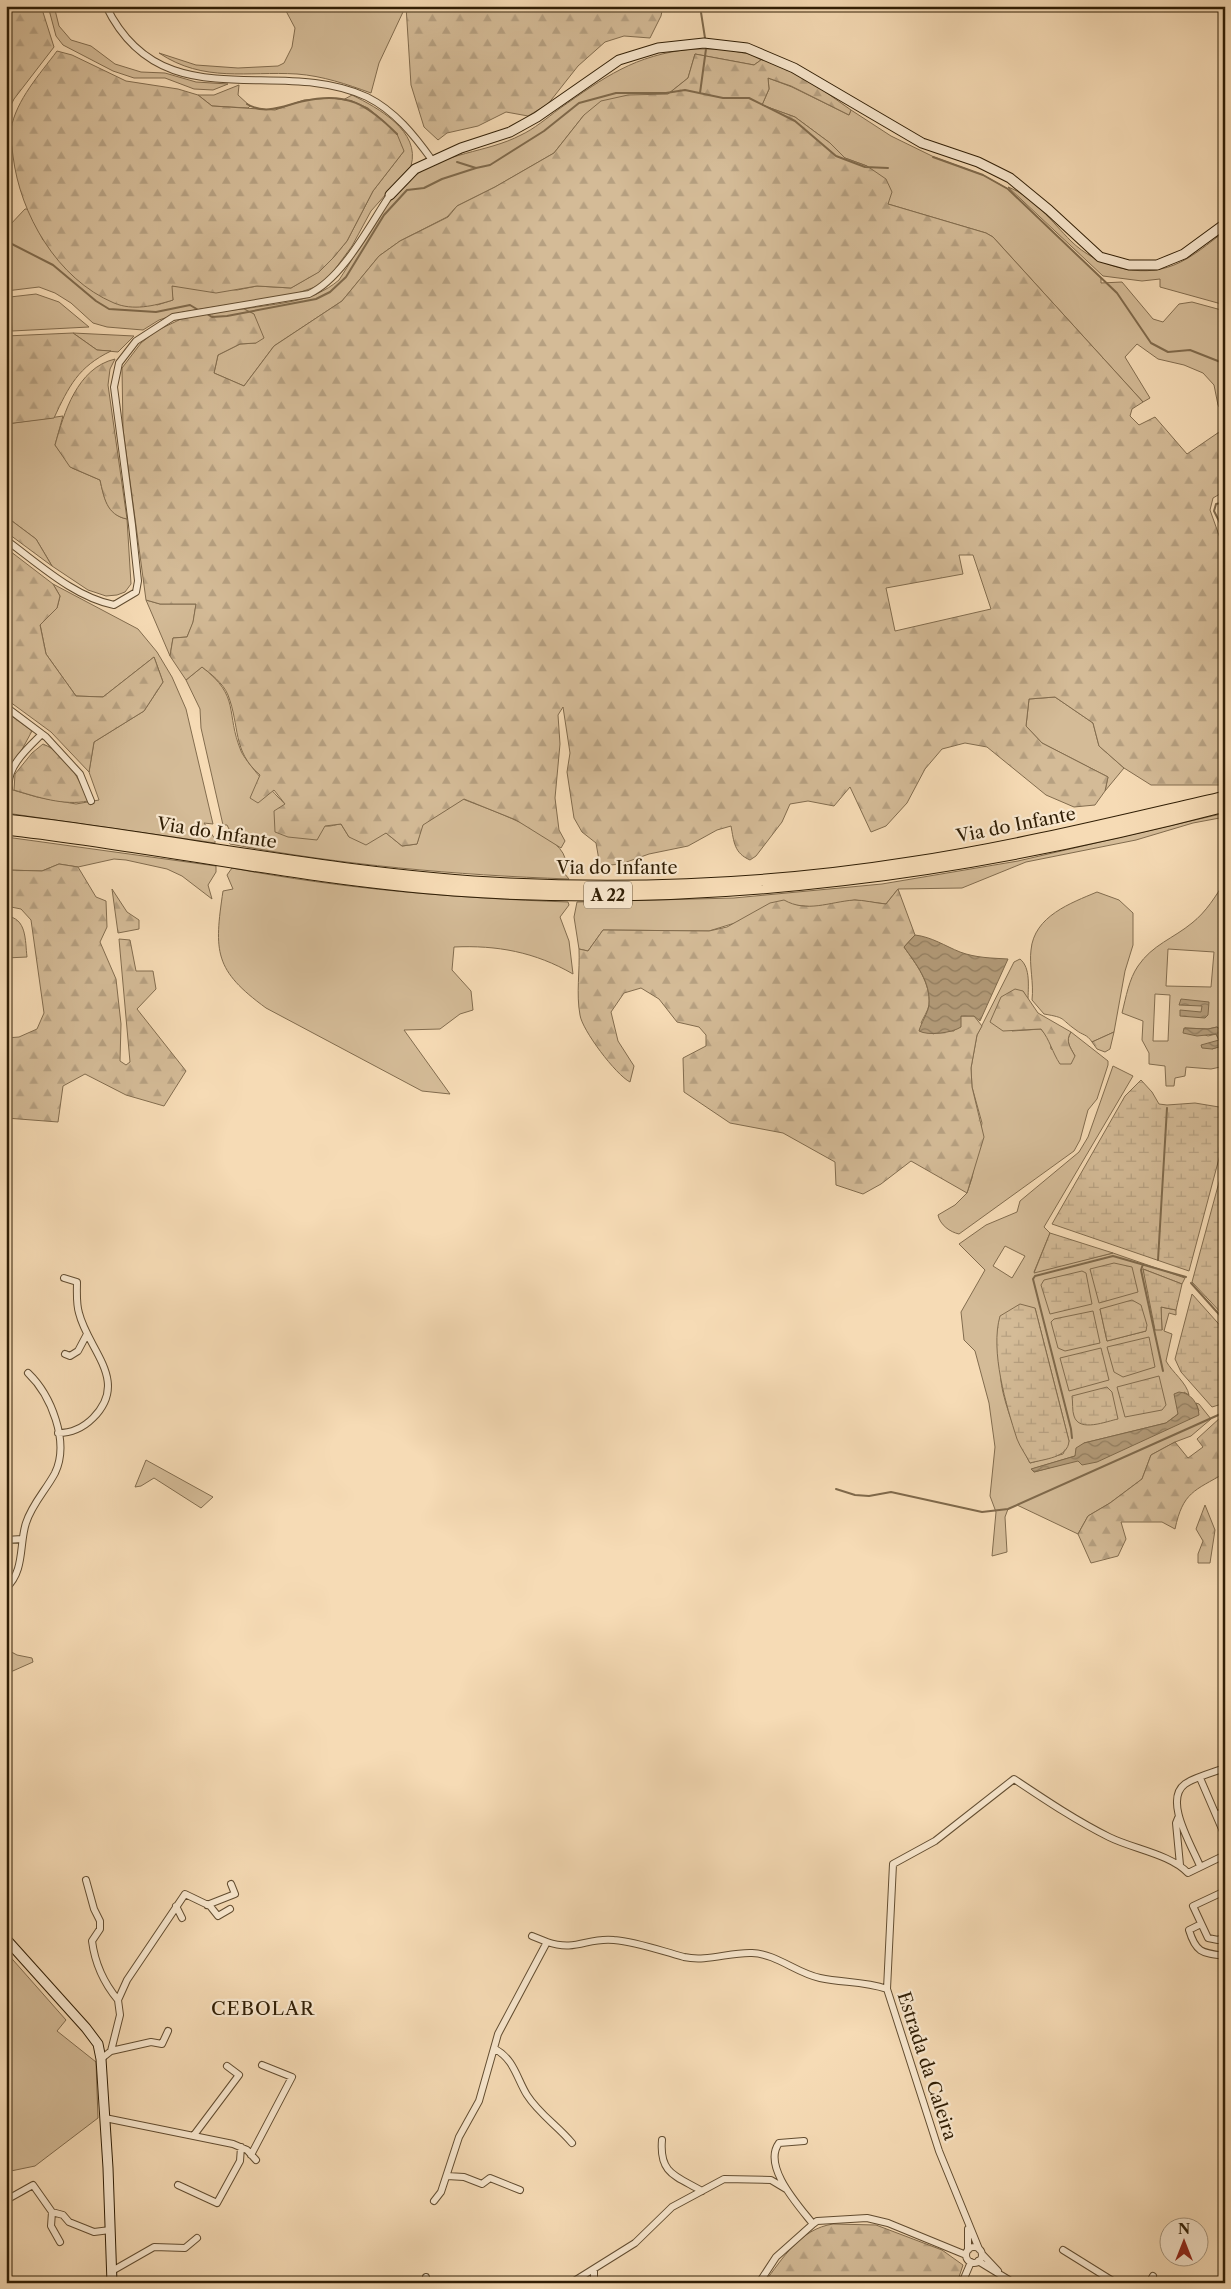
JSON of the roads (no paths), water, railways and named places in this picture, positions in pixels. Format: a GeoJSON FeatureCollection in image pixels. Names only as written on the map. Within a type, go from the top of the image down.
{"type":"FeatureCollection","features":[{"type":"Feature","properties":{"kind":"highway","name":"Via do Infante"},"geometry":{"type":"LineString","coordinates":[[6,829],[400,885],[523,894],[654,895],[774,888],[910,872],[1027,851],[1203,807],[1225,796]]}},
{"type":"Feature","properties":{"kind":"highway","name":"Via do Infante"},"geometry":{"type":"LineString","coordinates":[[6,820],[293,862],[418,878],[508,884],[646,886],[768,879],[914,862],[1203,807],[1225,806]]}},
{"type":"Feature","properties":{"kind":"street"},"geometry":{"type":"LineString","coordinates":[[106,6],[114,21],[133,45],[161,66],[190,76],[334,86],[368,98],[394,113],[432,160]]}},
{"type":"Feature","properties":{"kind":"street"},"geometry":{"type":"LineString","coordinates":[[6,540],[81,593],[100,602],[114,605],[136,592],[138,581],[114,387],[119,363],[136,341],[173,317],[210,309],[309,294],[322,288],[336,275],[390,195],[415,169],[432,160],[510,132],[537,117],[619,60],[658,48],[704,43],[720,44],[747,48],[794,68],[922,143],[978,162],[1010,178],[1049,210],[1100,257],[1129,265],[1157,265],[1184,254],[1225,224]]}},
{"type":"Feature","properties":{"kind":"street"},"geometry":{"type":"LineString","coordinates":[[6,707],[42,734],[80,774],[91,801]]}},
{"type":"Feature","properties":{"kind":"street"},"geometry":{"type":"LineString","coordinates":[[9,788],[8,781],[17,761],[42,734]]}},
{"type":"Feature","properties":{"kind":"street"},"geometry":{"type":"LineString","coordinates":[[58,1433],[68,1433],[85,1426],[98,1414],[106,1398],[108,1379],[100,1356],[87,1334],[78,1312],[77,1282],[64,1278]]}},
{"type":"Feature","properties":{"kind":"street"},"geometry":{"type":"LineString","coordinates":[[64,1354],[70,1356],[78,1351],[87,1334]]}},
{"type":"Feature","properties":{"kind":"street"},"geometry":{"type":"LineString","coordinates":[[6,1588],[18,1572],[26,1521],[35,1502],[55,1472],[59,1448],[53,1411],[48,1399],[28,1373]]}},
{"type":"Feature","properties":{"kind":"street"},"geometry":{"type":"LineString","coordinates":[[6,1540],[22,1539]]}},
{"type":"Feature","properties":{"kind":"street"},"geometry":{"type":"LineString","coordinates":[[1200,1866],[1178,1818],[1176,1795],[1185,1784],[1225,1768]]}},
{"type":"Feature","properties":{"kind":"street"},"geometry":{"type":"LineString","coordinates":[[1200,1778],[1225,1836]]}},
{"type":"Feature","properties":{"kind":"street"},"geometry":{"type":"LineString","coordinates":[[887,1989],[894,1864],[935,1840],[1014,1779],[1048,1802],[1109,1837],[1180,1865],[1188,1873],[1225,1855]]}},
{"type":"Feature","properties":{"kind":"street"},"geometry":{"type":"LineString","coordinates":[[1216,1815],[1225,1811]]}},
{"type":"Feature","properties":{"kind":"street"},"geometry":{"type":"LineString","coordinates":[[1178,1818],[1176,1823],[1180,1865]]}},
{"type":"Feature","properties":{"kind":"street"},"geometry":{"type":"LineString","coordinates":[[86,1880],[94,1909],[100,1921],[100,1929],[92,1941],[95,1960],[102,1978],[118,2000],[120,2015],[111,2052]]}},
{"type":"Feature","properties":{"kind":"street"},"geometry":{"type":"LineString","coordinates":[[207,1905],[235,1894],[231,1884]]}},
{"type":"Feature","properties":{"kind":"street"},"geometry":{"type":"LineString","coordinates":[[1225,1891],[1193,1906],[1208,1938],[1218,1940],[1225,1937]]}},
{"type":"Feature","properties":{"kind":"street"},"geometry":{"type":"LineString","coordinates":[[118,2000],[128,1980],[185,1894],[207,1905],[218,1916],[230,1909]]}},
{"type":"Feature","properties":{"kind":"street"},"geometry":{"type":"LineString","coordinates":[[176,1906],[182,1918]]}},
{"type":"Feature","properties":{"kind":"street"},"geometry":{"type":"LineString","coordinates":[[1201,1924],[1189,1930],[1193,1943],[1204,1953],[1225,1956]]}},
{"type":"Feature","properties":{"kind":"street","name":"Estrada da Caleira"},"geometry":{"type":"LineString","coordinates":[[532,1936],[560,1946],[574,1947],[593,1940],[614,1940],[666,1950],[684,1957],[701,1958],[751,1953],[768,1955],[818,1978],[869,1982],[887,1989],[939,2151],[968,2226],[980,2252],[1002,2275]]}},
{"type":"Feature","properties":{"kind":"street"},"geometry":{"type":"LineString","coordinates":[[6,1939],[86,2028],[98,2044],[101,2059],[105,2118],[112,2283]]}},
{"type":"Feature","properties":{"kind":"street"},"geometry":{"type":"LineString","coordinates":[[434,2201],[441,2192],[460,2137],[478,2101],[498,2034],[547,1942]]}},
{"type":"Feature","properties":{"kind":"street"},"geometry":{"type":"LineString","coordinates":[[101,2059],[111,2052],[151,2042],[162,2044],[168,2031]]}},
{"type":"Feature","properties":{"kind":"street"},"geometry":{"type":"LineString","coordinates":[[495,2049],[504,2054],[514,2067],[528,2097],[572,2143]]}},
{"type":"Feature","properties":{"kind":"street"},"geometry":{"type":"LineString","coordinates":[[105,2118],[194,2135],[241,2147],[253,2157],[292,2077],[262,2065]]}},
{"type":"Feature","properties":{"kind":"street"},"geometry":{"type":"LineString","coordinates":[[194,2135],[239,2075],[227,2066]]}},
{"type":"Feature","properties":{"kind":"street"},"geometry":{"type":"LineString","coordinates":[[662,2140],[661,2156],[665,2166],[671,2173],[702,2191]]}},
{"type":"Feature","properties":{"kind":"street"},"geometry":{"type":"LineString","coordinates":[[804,2141],[784,2141],[776,2147],[774,2156],[776,2170],[813,2224]]}},
{"type":"Feature","properties":{"kind":"street"},"geometry":{"type":"LineString","coordinates":[[178,2185],[217,2203],[240,2161],[241,2147]]}},
{"type":"Feature","properties":{"kind":"street"},"geometry":{"type":"LineString","coordinates":[[446,2176],[464,2177],[482,2184],[490,2178],[520,2190]]}},
{"type":"Feature","properties":{"kind":"street"},"geometry":{"type":"LineString","coordinates":[[571,2283],[635,2243],[672,2208],[724,2179],[754,2178],[771,2180],[790,2193]]}},
{"type":"Feature","properties":{"kind":"street"},"geometry":{"type":"LineString","coordinates":[[8,2199],[33,2185],[52,2212],[51,2226],[60,2242]]}},
{"type":"Feature","properties":{"kind":"street"},"geometry":{"type":"LineString","coordinates":[[52,2212],[63,2215],[69,2222],[94,2232],[110,2230]]}},
{"type":"Feature","properties":{"kind":"street"},"geometry":{"type":"LineString","coordinates":[[759,2283],[776,2257],[817,2221],[867,2218],[888,2223],[967,2252],[975,2262],[1014,2283]]}},
{"type":"Feature","properties":{"kind":"street"},"geometry":{"type":"LineString","coordinates":[[967,2252],[968,2226]]}},
{"type":"Feature","properties":{"kind":"street"},"geometry":{"type":"LineString","coordinates":[[112,2271],[154,2247],[185,2248],[197,2238]]}},
{"type":"Feature","properties":{"kind":"street"},"geometry":{"type":"LineString","coordinates":[[962,2283],[980,2252],[972,2247],[967,2252]]}},
{"type":"Feature","properties":{"kind":"street"},"geometry":{"type":"LineString","coordinates":[[1063,2250],[1116,2283]]}},
{"type":"Feature","properties":{"kind":"street"},"geometry":{"type":"LineString","coordinates":[[594,2269],[594,2281],[599,2283]]}},
{"type":"Feature","properties":{"kind":"water"},"geometry":{"type":"Polygon","coordinates":[[[915,935],[933,940],[966,954],[1008,959],[980,1021],[974,1016],[961,1016],[961,1027],[957,1029],[934,1034],[919,1031],[929,1005],[928,989],[922,974],[904,947],[915,935]]]}},
{"type":"Feature","properties":{"kind":"water"},"geometry":{"type":"Polygon","coordinates":[[[1181,999],[1209,1002],[1208,1015],[1205,1018],[1180,1016],[1180,1010],[1201,1012],[1202,1006],[1179,1005],[1181,999]]]}},
{"type":"Feature","properties":{"kind":"water"},"geometry":{"type":"Polygon","coordinates":[[[1217,1027],[1222,1031],[1225,1045],[1212,1049],[1202,1048],[1201,1045],[1219,1040],[1216,1034],[1197,1036],[1183,1033],[1184,1028],[1208,1029],[1217,1027]]]}},
{"type":"Feature","properties":{"kind":"water"},"geometry":{"type":"Polygon","coordinates":[[[1179,1392],[1187,1394],[1193,1399],[1199,1415],[1097,1462],[1082,1465],[1078,1461],[1034,1472],[1031,1469],[1075,1456],[1076,1448],[1084,1443],[1166,1423],[1178,1414],[1174,1394],[1179,1392]]]}},
{"type":"Feature","properties":{"kind":"waterway"},"geometry":{"type":"LineString","coordinates":[[700,6],[705,38]]}},
{"type":"Feature","properties":{"kind":"waterway"},"geometry":{"type":"LineString","coordinates":[[700,93],[706,49]]}},
{"type":"Feature","properties":{"kind":"waterway"},"geometry":{"type":"LineString","coordinates":[[457,162],[476,168],[490,165],[544,131],[579,103],[616,93],[666,93],[685,90],[723,98],[749,98],[795,121],[836,156],[865,167],[888,168]]}},
{"type":"Feature","properties":{"kind":"waterway"},"geometry":{"type":"LineString","coordinates":[[247,104],[261,109],[268,109],[319,98],[345,99],[366,108],[397,134]]}},
{"type":"Feature","properties":{"kind":"waterway"},"geometry":{"type":"LineString","coordinates":[[933,157],[983,175],[1008,189],[1117,293],[1151,343],[1168,352],[1190,350],[1223,363],[1225,366]]}},
{"type":"Feature","properties":{"kind":"waterway"},"geometry":{"type":"LineString","coordinates":[[207,314],[212,317],[227,316],[316,299],[330,292],[346,277],[384,215],[407,190],[424,188],[442,179],[476,168]]}},
{"type":"Feature","properties":{"kind":"waterway"},"geometry":{"type":"LineString","coordinates":[[6,241],[53,265],[96,301],[109,309],[156,312],[190,305],[200,311]]}},
{"type":"Feature","properties":{"kind":"waterway"},"geometry":{"type":"LineString","coordinates":[[1225,502],[1216,504],[1214,511],[1225,533]]}},
{"type":"Feature","properties":{"kind":"waterway"},"geometry":{"type":"LineString","coordinates":[[1158,1260],[1167,1108]]}},
{"type":"Feature","properties":{"kind":"waterway"},"geometry":{"type":"LineString","coordinates":[[1072,1438],[1033,1279],[1035,1276],[1113,1256],[1186,1277]]}},
{"type":"Feature","properties":{"kind":"waterway"},"geometry":{"type":"LineString","coordinates":[[1143,1264],[1141,1270],[1163,1371]]}},
{"type":"Feature","properties":{"kind":"waterway"},"geometry":{"type":"LineString","coordinates":[[1191,1283],[1225,1321]]}},
{"type":"Feature","properties":{"kind":"waterway"},"geometry":{"type":"LineString","coordinates":[[836,1489],[855,1495],[869,1496],[891,1492],[982,1512],[1008,1509],[1225,1412]]}},
{"type":"Feature","properties":{"kind":"district","name":"CEBOLAR"},"geometry":{"type":"Point","coordinates":[263,2008]}}]}
